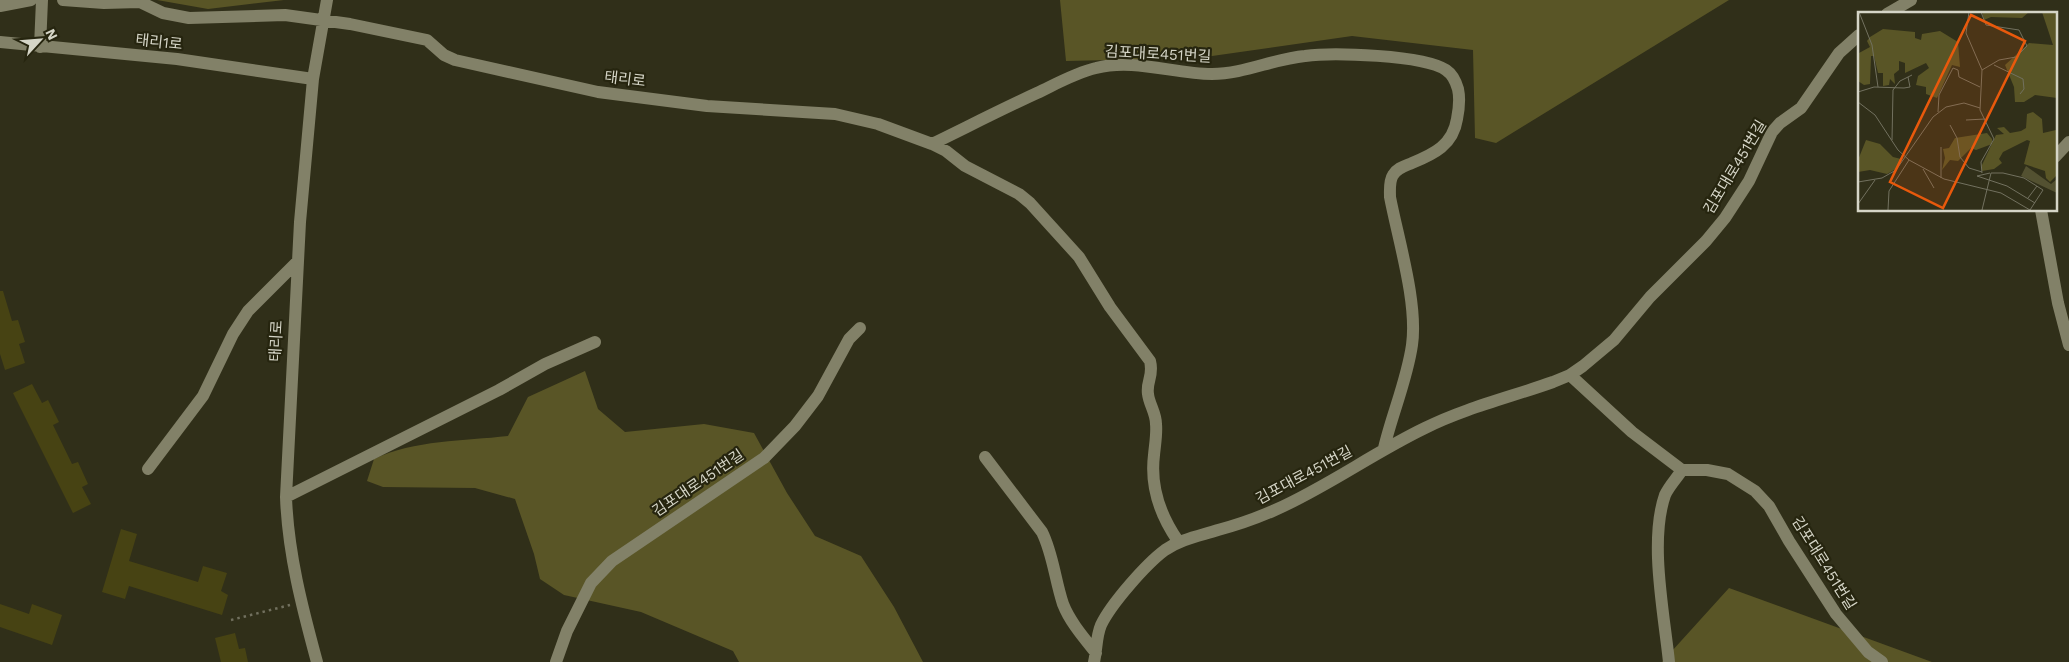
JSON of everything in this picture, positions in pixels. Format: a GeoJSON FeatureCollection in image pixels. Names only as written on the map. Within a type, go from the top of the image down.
{"type":"FeatureCollection","features":[{"type":"Feature","properties":{"kind":"street"},"geometry":{"type":"LineString","coordinates":[[0,6],[31,0]]}},
{"type":"Feature","properties":{"kind":"street"},"geometry":{"type":"LineString","coordinates":[[40,47],[42,0]]}},
{"type":"Feature","properties":{"kind":"street"},"geometry":{"type":"LineString","coordinates":[[63,0],[104,3],[137,1],[164,13],[189,18],[277,14],[322,19]]}},
{"type":"Feature","properties":{"kind":"street","name":"태리로"},"geometry":{"type":"LineString","coordinates":[[318,662],[301,602],[290,545],[286,496],[297,262],[313,79],[322,19],[327,0]]}},
{"type":"Feature","properties":{"kind":"street"},"geometry":{"type":"LineString","coordinates":[[1890,12],[1911,0]]}},
{"type":"Feature","properties":{"kind":"street","name":"태리로"},"geometry":{"type":"LineString","coordinates":[[322,19],[427,40],[444,55],[455,60],[582,90],[707,106],[835,114],[878,124],[932,144]]}},
{"type":"Feature","properties":{"kind":"street","name":"김포대로451번길"},"geometry":{"type":"LineString","coordinates":[[1095,657],[1097,636],[1111,610],[1150,563],[1178,542],[1232,526],[1273,511],[1320,488],[1384,448],[1445,418],[1570,375],[1614,340],[1650,297],[1706,241],[1738,200],[1772,132],[1780,123],[1801,108],[1839,53],[1858,36]]}},
{"type":"Feature","properties":{"kind":"street","name":"태리1로"},"geometry":{"type":"LineString","coordinates":[[0,42],[177,60],[313,79]]}},
{"type":"Feature","properties":{"kind":"street","name":"김포대로451번길"},"geometry":{"type":"LineString","coordinates":[[932,144],[1082,72],[1104,66],[1140,67],[1213,74],[1232,72],[1304,56],[1342,55],[1418,61],[1447,70],[1455,80],[1459,91],[1458,118],[1451,136],[1444,147],[1435,153],[1401,167],[1393,174],[1390,184],[1390,197],[1408,284],[1413,329],[1409,364],[1391,419],[1384,448]]}},
{"type":"Feature","properties":{"kind":"street"},"geometry":{"type":"LineString","coordinates":[[2056,156],[2069,142]]}},
{"type":"Feature","properties":{"kind":"street"},"geometry":{"type":"LineString","coordinates":[[932,144],[946,151],[965,166],[1019,194],[1030,202],[1079,257],[1110,307],[1150,361],[1152,371],[1148,386],[1148,396],[1156,422],[1153,471],[1154,488],[1164,517],[1178,542]]}},
{"type":"Feature","properties":{"kind":"street"},"geometry":{"type":"LineString","coordinates":[[2041,211],[2058,303],[2069,345]]}},
{"type":"Feature","properties":{"kind":"street"},"geometry":{"type":"LineString","coordinates":[[148,469],[203,396],[233,334],[248,311],[297,262]]}},
{"type":"Feature","properties":{"kind":"street","name":"김포대로451번길"},"geometry":{"type":"LineString","coordinates":[[556,662],[567,631],[591,583],[612,561],[764,458],[795,426],[818,396],[849,339],[860,328]]}},
{"type":"Feature","properties":{"kind":"street"},"geometry":{"type":"LineString","coordinates":[[286,496],[499,390],[545,364],[595,342]]}},
{"type":"Feature","properties":{"kind":"street"},"geometry":{"type":"LineString","coordinates":[[1570,375],[1632,432],[1682,470],[1666,494],[1658,524],[1658,552],[1669,662]]}},
{"type":"Feature","properties":{"kind":"street"},"geometry":{"type":"LineString","coordinates":[[984,457],[1042,532],[1048,544],[1069,617],[1095,657]]}},
{"type":"Feature","properties":{"kind":"street","name":"김포대로451번길"},"geometry":{"type":"LineString","coordinates":[[1682,470],[1707,470],[1728,474],[1755,490],[1769,506],[1836,614],[1868,652],[1882,662]]}},
{"type":"Feature","properties":{"kind":"path"},"geometry":{"type":"LineString","coordinates":[[231,620],[301,602]]}},
{"type":"Feature","properties":{"kind":"shaded area"},"geometry":{"type":"Polygon","coordinates":[[[157,0],[284,0],[208,9],[157,0]]]}},
{"type":"Feature","properties":{"kind":"shaded area"},"geometry":{"type":"Polygon","coordinates":[[[1060,0],[1729,0],[1496,143],[1475,138],[1473,50],[1352,36],[1198,58],[1066,61],[1060,0]]]}},
{"type":"Feature","properties":{"kind":"shaded area"},"geometry":{"type":"Polygon","coordinates":[[[585,371],[598,409],[625,432],[704,424],[754,433],[787,493],[815,536],[861,556],[894,607],[923,662],[739,662],[733,651],[641,612],[564,595],[540,579],[534,554],[515,499],[475,488],[383,487],[367,481],[374,459],[389,453],[439,442],[508,436],[528,397],[585,371]]]}},
{"type":"Feature","properties":{"kind":"shaded area"},"geometry":{"type":"Polygon","coordinates":[[[1729,588],[1932,662],[1662,662],[1729,588]]]}},
{"type":"Feature","properties":{"kind":"building"},"geometry":{"type":"Polygon","coordinates":[[[0,291],[3,291],[12,321],[18,320],[25,342],[19,344],[25,363],[5,370],[0,354],[0,291]]]}},
{"type":"Feature","properties":{"kind":"building"},"geometry":{"type":"Polygon","coordinates":[[[32,384],[42,403],[48,400],[59,422],[53,425],[72,464],[78,462],[88,484],[82,487],[91,504],[73,513],[13,393],[32,384]]]}},
{"type":"Feature","properties":{"kind":"building"},"geometry":{"type":"Polygon","coordinates":[[[121,529],[137,534],[129,561],[198,582],[203,566],[227,573],[221,591],[228,595],[222,615],[129,586],[125,599],[102,592],[121,529]]]}},
{"type":"Feature","properties":{"kind":"building"},"geometry":{"type":"Polygon","coordinates":[[[0,604],[29,614],[32,604],[62,615],[52,645],[0,627],[0,604]]]}},
{"type":"Feature","properties":{"kind":"building"},"geometry":{"type":"Polygon","coordinates":[[[235,633],[239,649],[245,648],[248,662],[221,662],[215,638],[235,633]]]}}]}
